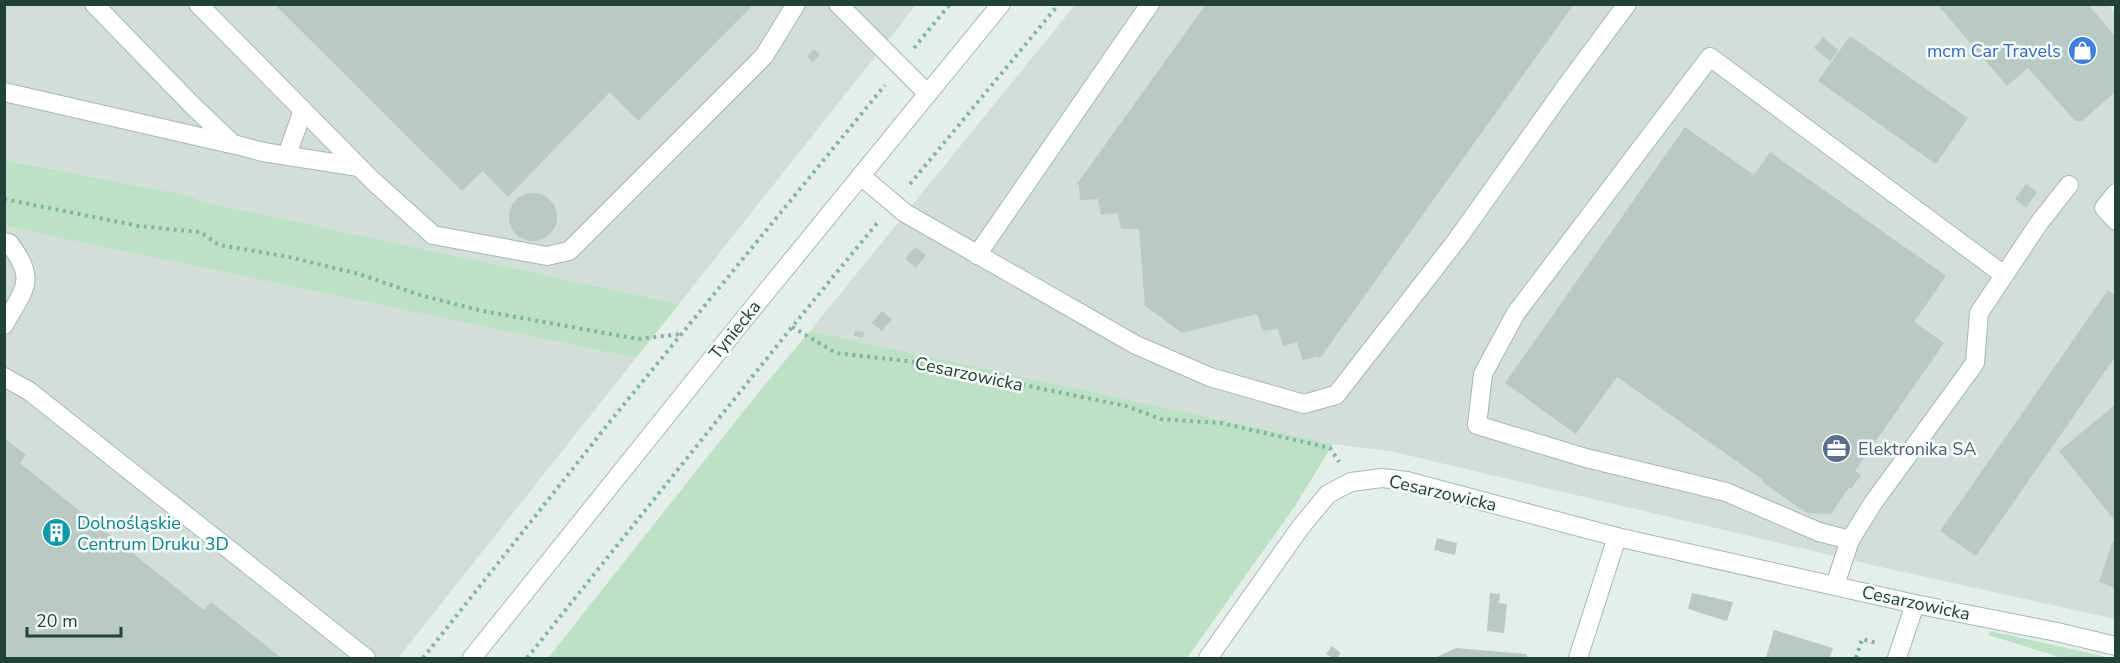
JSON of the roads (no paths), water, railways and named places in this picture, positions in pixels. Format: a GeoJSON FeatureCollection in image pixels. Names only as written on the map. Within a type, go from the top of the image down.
{"type":"FeatureCollection","features":[{"type":"Feature","properties":{"kind":"street"},"geometry":{"type":"LineString","coordinates":[[94,4],[233,144]]}},
{"type":"Feature","properties":{"kind":"street"},"geometry":{"type":"LineString","coordinates":[[198,4],[359,167],[433,235],[547,256],[569,251],[764,56],[796,4]]}},
{"type":"Feature","properties":{"kind":"street"},"geometry":{"type":"LineString","coordinates":[[838,4],[928,94]]}},
{"type":"Feature","properties":{"kind":"street","name":"Tyniecka"},"geometry":{"type":"LineString","coordinates":[[472,658],[1001,4]]}},
{"type":"Feature","properties":{"kind":"street"},"geometry":{"type":"LineString","coordinates":[[977,255],[1150,4]]}},
{"type":"Feature","properties":{"kind":"street"},"geometry":{"type":"LineString","coordinates":[[861,176],[893,205],[1136,345],[1210,377],[1304,404],[1336,395],[1456,241],[1627,4]]}},
{"type":"Feature","properties":{"kind":"street"},"geometry":{"type":"LineString","coordinates":[[1850,540],[1819,532],[1726,492],[1586,458],[1477,425],[1483,374],[1516,313],[1710,57],[2004,275]]}},
{"type":"Feature","properties":{"kind":"street"},"geometry":{"type":"LineString","coordinates":[[4,92],[264,152],[359,167]]}},
{"type":"Feature","properties":{"kind":"street"},"geometry":{"type":"LineString","coordinates":[[287,156],[303,110]]}},
{"type":"Feature","properties":{"kind":"street"},"geometry":{"type":"LineString","coordinates":[[1835,585],[1850,540],[1873,503],[1975,363],[1979,313],[2039,223],[2069,185]]}},
{"type":"Feature","properties":{"kind":"street"},"geometry":{"type":"LineString","coordinates":[[2115,193],[2104,208],[2115,221]]}},
{"type":"Feature","properties":{"kind":"street"},"geometry":{"type":"LineString","coordinates":[[4,242],[9,243],[22,261],[26,284],[4,325]]}},
{"type":"Feature","properties":{"kind":"street"},"geometry":{"type":"LineString","coordinates":[[4,377],[29,391],[366,658]]}},
{"type":"Feature","properties":{"kind":"street","name":"Cesarzowicka"},"geometry":{"type":"LineString","coordinates":[[1208,658],[1300,528],[1328,494],[1351,482],[1382,478],[1407,481],[1617,537],[2115,646]]}},
{"type":"Feature","properties":{"kind":"street"},"geometry":{"type":"LineString","coordinates":[[1578,658],[1617,537]]}},
{"type":"Feature","properties":{"kind":"street"},"geometry":{"type":"LineString","coordinates":[[1897,658],[1915,604]]}},
{"type":"Feature","properties":{"kind":"place","name":"mcm Car Travels"},"geometry":{"type":"Point","coordinates":[2082,51]}},
{"type":"Feature","properties":{"kind":"place","name":"Elektronika SA"},"geometry":{"type":"Point","coordinates":[1837,449]}},
{"type":"Feature","properties":{"kind":"place","name":"Dolnośląskie Centrum Druku 3D"},"geometry":{"type":"Point","coordinates":[56,533]}}]}
